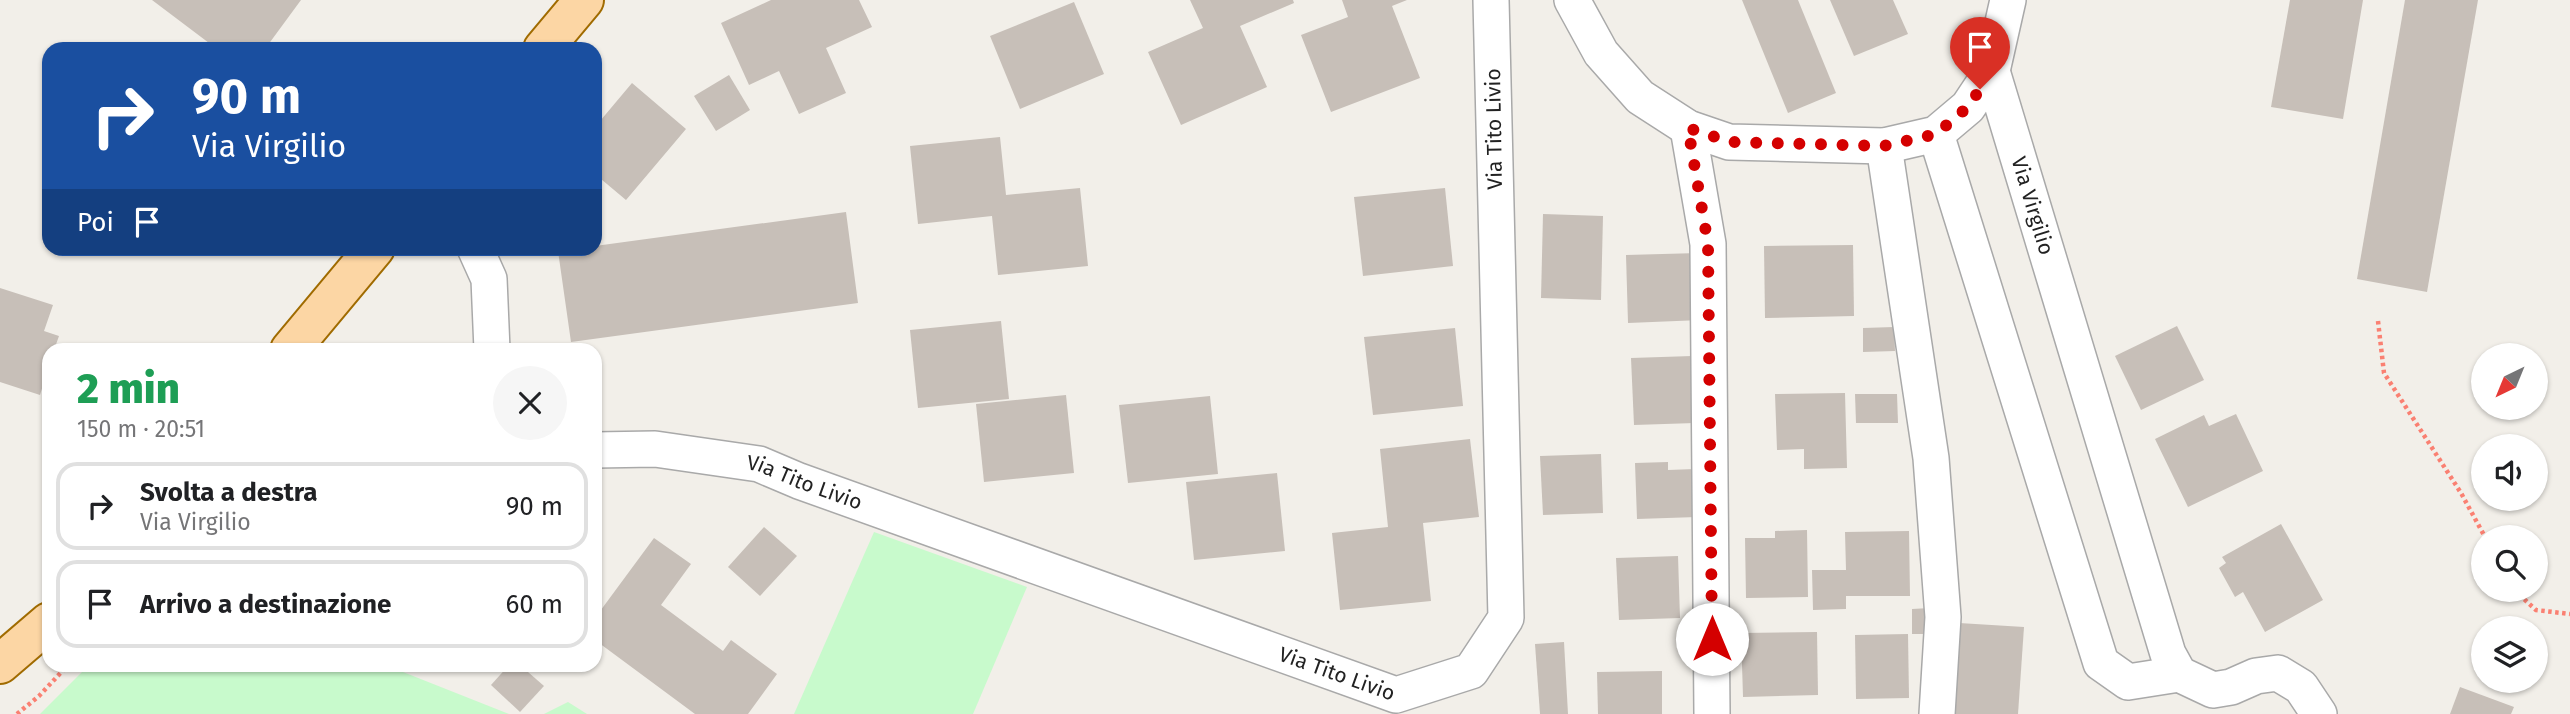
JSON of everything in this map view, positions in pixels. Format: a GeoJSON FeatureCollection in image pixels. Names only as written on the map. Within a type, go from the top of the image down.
{"type":"FeatureCollection","features":[{"type":"Feature","properties":{"kind":"main road"},"geometry":{"type":"LineString","coordinates":[[549,42],[584,0]]}},
{"type":"Feature","properties":{"kind":"main road"},"geometry":{"type":"LineString","coordinates":[[296,343],[368,256]]}},
{"type":"Feature","properties":{"kind":"main road"},"geometry":{"type":"LineString","coordinates":[[0,664],[42,628]]}},
{"type":"Feature","properties":{"kind":"street","name":"Via Tito Livio"},"geometry":{"type":"LineString","coordinates":[[602,450],[655,449],[759,464],[799,481],[1396,695],[1471,671],[1506,618],[1492,0]]}},
{"type":"Feature","properties":{"kind":"street"},"geometry":{"type":"LineString","coordinates":[[1572,0],[1601,53],[1640,97],[1688,128],[1730,142],[1884,146],[1936,134],[1968,107],[1992,71],[2008,0]]}},
{"type":"Feature","properties":{"kind":"street","name":"Via Virgilio"},"geometry":{"type":"LineString","coordinates":[[1992,71],[2168,654],[2179,674]]}},
{"type":"Feature","properties":{"kind":"street"},"geometry":{"type":"LineString","coordinates":[[1688,128],[1708,244],[1712,714]]}},
{"type":"Feature","properties":{"kind":"street"},"geometry":{"type":"LineString","coordinates":[[1936,134],[2101,663],[2128,682],[2179,674],[2213,690],[2231,687],[2256,676],[2278,673],[2301,687],[2319,714]]}},
{"type":"Feature","properties":{"kind":"street"},"geometry":{"type":"LineString","coordinates":[[1884,146],[1931,458],[1943,617],[1937,714]]}},
{"type":"Feature","properties":{"kind":"street"},"geometry":{"type":"LineString","coordinates":[[479,256],[489,279],[492,343]]}},
{"type":"Feature","properties":{"kind":"path"},"geometry":{"type":"LineString","coordinates":[[2378,321],[2384,373],[2478,525]]}},
{"type":"Feature","properties":{"kind":"path"},"geometry":{"type":"LineString","coordinates":[[2527,602],[2536,610],[2570,614]]}},
{"type":"Feature","properties":{"kind":"path"},"geometry":{"type":"LineString","coordinates":[[17,714],[61,672]]}},
{"type":"Feature","properties":{"kind":"green space"},"geometry":{"type":"Polygon","coordinates":[[[874,532],[1027,587],[973,714],[794,714],[874,532]]]}},
{"type":"Feature","properties":{"kind":"green space"},"geometry":{"type":"Polygon","coordinates":[[[82,672],[403,672],[509,714],[40,714],[82,672]]]}},
{"type":"Feature","properties":{"kind":"green space"},"geometry":{"type":"Polygon","coordinates":[[[568,702],[587,714],[544,714],[568,702]]]}},
{"type":"Feature","properties":{"kind":"building"},"geometry":{"type":"Polygon","coordinates":[[[152,0],[301,0],[270,42],[208,42],[152,0]]]}},
{"type":"Feature","properties":{"kind":"building"},"geometry":{"type":"Polygon","coordinates":[[[771,0],[859,0],[872,27],[826,48],[846,93],[799,114],[779,71],[749,85],[721,23],[771,0]]]}},
{"type":"Feature","properties":{"kind":"building"},"geometry":{"type":"Polygon","coordinates":[[[1190,0],[1293,0],[1294,3],[1240,26],[1267,87],[1181,125],[1148,52],[1203,28],[1190,0]]]}},
{"type":"Feature","properties":{"kind":"building"},"geometry":{"type":"Polygon","coordinates":[[[1342,0],[1407,0],[1392,6],[1420,78],[1331,112],[1301,35],[1348,17],[1342,0]]]}},
{"type":"Feature","properties":{"kind":"building"},"geometry":{"type":"Polygon","coordinates":[[[1742,0],[1798,0],[1836,93],[1788,113],[1742,0]]]}},
{"type":"Feature","properties":{"kind":"building"},"geometry":{"type":"Polygon","coordinates":[[[1830,0],[1893,0],[1908,34],[1854,56],[1830,0]]]}},
{"type":"Feature","properties":{"kind":"building"},"geometry":{"type":"Polygon","coordinates":[[[2290,0],[2363,0],[2343,119],[2271,107],[2290,0]]]}},
{"type":"Feature","properties":{"kind":"building"},"geometry":{"type":"Polygon","coordinates":[[[2405,0],[2478,0],[2427,292],[2357,279],[2405,0]]]}},
{"type":"Feature","properties":{"kind":"building"},"geometry":{"type":"Polygon","coordinates":[[[1074,2],[1104,74],[1020,109],[990,36],[1074,2]]]}},
{"type":"Feature","properties":{"kind":"building"},"geometry":{"type":"Polygon","coordinates":[[[729,75],[750,110],[716,131],[694,96],[729,75]]]}},
{"type":"Feature","properties":{"kind":"building"},"geometry":{"type":"Polygon","coordinates":[[[632,83],[686,129],[626,200],[602,180],[602,119],[632,83]]]}},
{"type":"Feature","properties":{"kind":"building"},"geometry":{"type":"Polygon","coordinates":[[[1000,137],[1006,195],[1080,188],[1088,266],[998,275],[992,216],[918,224],[910,146],[1000,137]]]}},
{"type":"Feature","properties":{"kind":"building"},"geometry":{"type":"Polygon","coordinates":[[[1445,188],[1453,266],[1363,276],[1354,197],[1445,188]]]}},
{"type":"Feature","properties":{"kind":"building"},"geometry":{"type":"Polygon","coordinates":[[[846,212],[858,303],[571,342],[559,256],[602,256],[602,245],[846,212]]]}},
{"type":"Feature","properties":{"kind":"building"},"geometry":{"type":"Polygon","coordinates":[[[1543,214],[1603,216],[1601,300],[1541,298],[1543,214]]]}},
{"type":"Feature","properties":{"kind":"building"},"geometry":{"type":"Polygon","coordinates":[[[1853,245],[1854,316],[1765,318],[1764,246],[1853,245]]]}},
{"type":"Feature","properties":{"kind":"building"},"geometry":{"type":"Polygon","coordinates":[[[1699,253],[1701,320],[1628,323],[1626,255],[1699,253]]]}},
{"type":"Feature","properties":{"kind":"building"},"geometry":{"type":"Polygon","coordinates":[[[0,288],[53,305],[44,331],[59,336],[56,343],[42,343],[40,395],[0,382],[0,288]]]}},
{"type":"Feature","properties":{"kind":"building"},"geometry":{"type":"Polygon","coordinates":[[[1001,321],[1009,399],[918,408],[910,330],[1001,321]]]}},
{"type":"Feature","properties":{"kind":"building"},"geometry":{"type":"Polygon","coordinates":[[[2177,326],[2204,380],[2141,410],[2115,356],[2177,326]]]}},
{"type":"Feature","properties":{"kind":"building"},"geometry":{"type":"Polygon","coordinates":[[[1894,327],[1895,351],[1863,352],[1863,328],[1894,327]]]}},
{"type":"Feature","properties":{"kind":"building"},"geometry":{"type":"Polygon","coordinates":[[[1455,328],[1463,406],[1373,415],[1364,337],[1455,328]]]}},
{"type":"Feature","properties":{"kind":"building"},"geometry":{"type":"Polygon","coordinates":[[[1692,356],[1695,423],[1634,425],[1631,358],[1692,356]]]}},
{"type":"Feature","properties":{"kind":"building"},"geometry":{"type":"Polygon","coordinates":[[[1845,393],[1847,468],[1804,469],[1804,449],[1777,450],[1775,394],[1845,393]]]}},
{"type":"Feature","properties":{"kind":"building"},"geometry":{"type":"Polygon","coordinates":[[[1855,394],[1897,394],[1898,423],[1856,423],[1855,394]]]}},
{"type":"Feature","properties":{"kind":"building"},"geometry":{"type":"Polygon","coordinates":[[[1066,395],[1074,473],[984,482],[976,404],[1066,395]]]}},
{"type":"Feature","properties":{"kind":"building"},"geometry":{"type":"Polygon","coordinates":[[[1210,396],[1218,474],[1128,483],[1119,405],[1210,396]]]}},
{"type":"Feature","properties":{"kind":"building"},"geometry":{"type":"Polygon","coordinates":[[[2236,414],[2263,471],[2188,507],[2155,439],[2204,415],[2209,426],[2236,414]]]}},
{"type":"Feature","properties":{"kind":"building"},"geometry":{"type":"Polygon","coordinates":[[[1470,439],[1479,517],[1423,523],[1431,601],[1340,610],[1332,533],[1388,527],[1380,449],[1470,439]]]}},
{"type":"Feature","properties":{"kind":"building"},"geometry":{"type":"Polygon","coordinates":[[[1601,454],[1603,513],[1543,515],[1540,456],[1601,454]]]}},
{"type":"Feature","properties":{"kind":"building"},"geometry":{"type":"Polygon","coordinates":[[[1668,462],[1668,470],[1695,469],[1697,517],[1637,519],[1635,463],[1668,462]]]}},
{"type":"Feature","properties":{"kind":"building"},"geometry":{"type":"Polygon","coordinates":[[[1277,473],[1285,551],[1194,560],[1186,482],[1277,473]]]}},
{"type":"Feature","properties":{"kind":"building"},"geometry":{"type":"Polygon","coordinates":[[[2281,524],[2323,600],[2265,632],[2243,592],[2235,597],[2219,568],[2226,563],[2222,557],[2281,524]]]}},
{"type":"Feature","properties":{"kind":"building"},"geometry":{"type":"Polygon","coordinates":[[[764,527],[797,556],[760,596],[728,567],[764,527]]]}},
{"type":"Feature","properties":{"kind":"building"},"geometry":{"type":"Polygon","coordinates":[[[1807,530],[1808,597],[1746,598],[1745,538],[1775,538],[1775,531],[1807,530]]]}},
{"type":"Feature","properties":{"kind":"building"},"geometry":{"type":"Polygon","coordinates":[[[1909,531],[1910,596],[1846,596],[1846,609],[1813,610],[1812,570],[1846,570],[1845,532],[1909,531]]]}},
{"type":"Feature","properties":{"kind":"building"},"geometry":{"type":"Polygon","coordinates":[[[654,538],[691,564],[661,605],[723,651],[731,640],[777,674],[748,714],[695,714],[602,645],[602,609],[654,538]]]}},
{"type":"Feature","properties":{"kind":"building"},"geometry":{"type":"Polygon","coordinates":[[[1678,556],[1680,618],[1619,620],[1616,558],[1678,556]]]}},
{"type":"Feature","properties":{"kind":"building"},"geometry":{"type":"Polygon","coordinates":[[[1930,608],[1930,634],[1912,634],[1912,609],[1930,608]]]}},
{"type":"Feature","properties":{"kind":"building"},"geometry":{"type":"Polygon","coordinates":[[[1959,623],[2024,627],[2018,714],[1952,714],[1959,623]]]}},
{"type":"Feature","properties":{"kind":"building"},"geometry":{"type":"Polygon","coordinates":[[[1817,632],[1818,695],[1743,697],[1741,633],[1817,632]]]}},
{"type":"Feature","properties":{"kind":"building"},"geometry":{"type":"Polygon","coordinates":[[[1908,634],[1909,698],[1856,699],[1855,635],[1908,634]]]}},
{"type":"Feature","properties":{"kind":"building"},"geometry":{"type":"Polygon","coordinates":[[[1564,642],[1568,714],[1540,714],[1535,644],[1564,642]]]}},
{"type":"Feature","properties":{"kind":"building"},"geometry":{"type":"Polygon","coordinates":[[[1662,671],[1662,714],[1598,714],[1597,672],[1662,671]]]}},
{"type":"Feature","properties":{"kind":"building"},"geometry":{"type":"Polygon","coordinates":[[[503,672],[528,672],[544,686],[520,712],[491,685],[503,672]]]}},
{"type":"Feature","properties":{"kind":"building"},"geometry":{"type":"Polygon","coordinates":[[[2460,687],[2514,707],[2511,714],[2450,714],[2460,687]]]}},
{"type":"Feature","properties":{"kind":"route"},"geometry":{"type":"LineString","coordinates":[[1712,639],[1708,244],[1688,128],[1730,142],[1884,146],[1936,134],[1968,107],[1980,89]]}}]}
